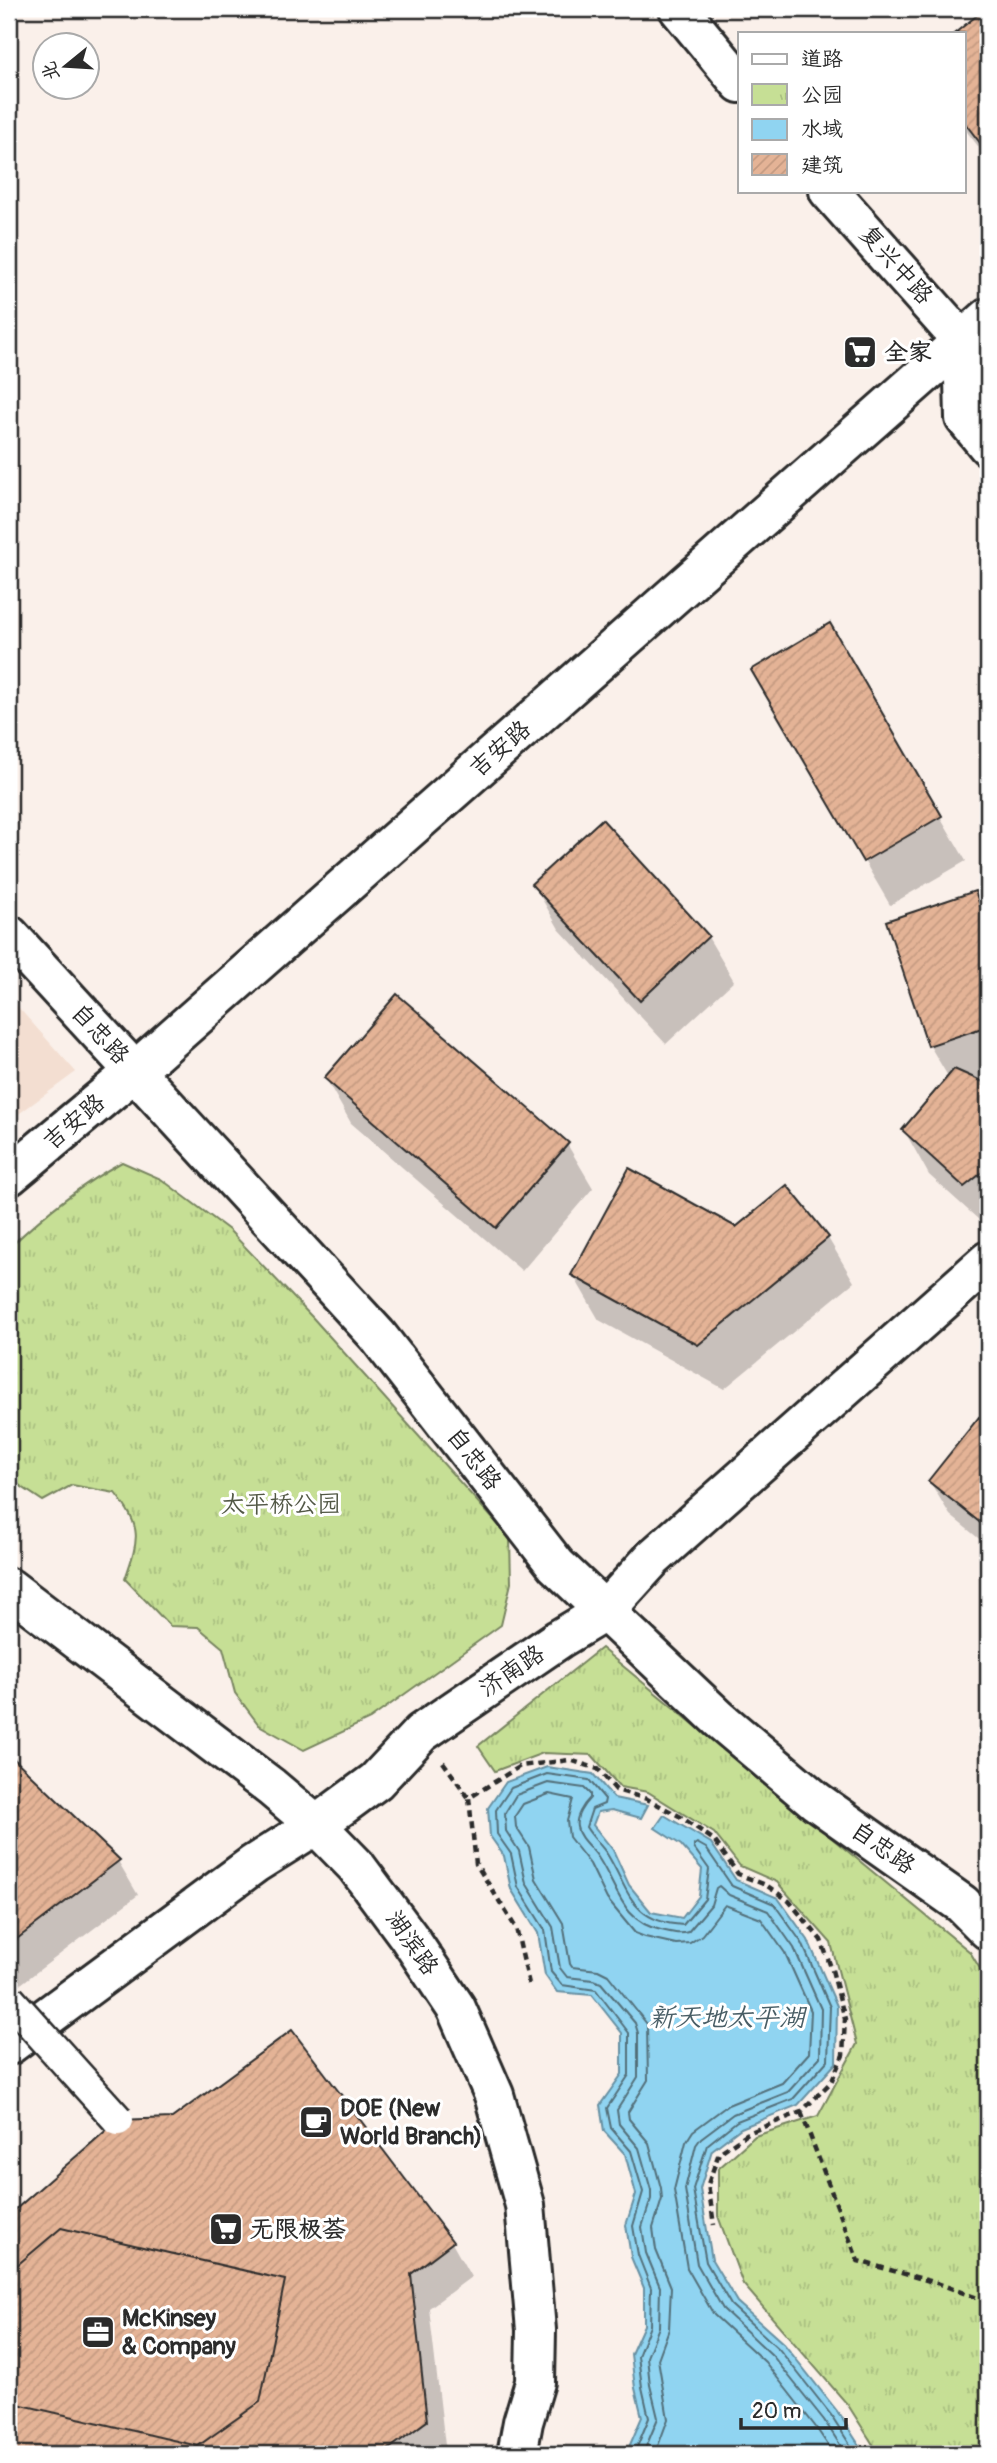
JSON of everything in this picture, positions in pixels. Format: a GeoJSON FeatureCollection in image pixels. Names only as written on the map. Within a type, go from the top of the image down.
{"type":"FeatureCollection","features":[{"type":"Feature","properties":{"kind":"street"},"geometry":{"type":"LineString","coordinates":[[679,9],[738,81]]}},
{"type":"Feature","properties":{"kind":"street","name":"复兴中路"},"geometry":{"type":"LineString","coordinates":[[830,192],[976,329],[988,370]]}},
{"type":"Feature","properties":{"kind":"street"},"geometry":{"type":"LineString","coordinates":[[976,329],[965,418],[988,446]]}},
{"type":"Feature","properties":{"kind":"street","name":"吉安路"},"geometry":{"type":"LineString","coordinates":[[9,1176],[135,1071],[976,329]]}},
{"type":"Feature","properties":{"kind":"street","name":"自忠路"},"geometry":{"type":"LineString","coordinates":[[9,935],[377,1335],[556,1565],[719,1719],[816,1801],[962,1904],[988,1930]]}},
{"type":"Feature","properties":{"kind":"street","name":"济南路"},"geometry":{"type":"LineString","coordinates":[[21,2036],[254,1864],[316,1825],[376,1781],[421,1733],[559,1639],[604,1612],[653,1558],[988,1261]]}},
{"type":"Feature","properties":{"kind":"street","name":"湖滨路"},"geometry":{"type":"LineString","coordinates":[[9,1588],[271,1787],[316,1825],[356,1866],[422,1956],[456,2008],[494,2095],[525,2205],[537,2330],[535,2382],[520,2438]]}},
{"type":"Feature","properties":{"kind":"street"},"geometry":{"type":"LineString","coordinates":[[9,1999],[21,2036],[118,2120]]}},
{"type":"Feature","properties":{"kind":"street"},"geometry":{"type":"LineString","coordinates":[[489,2454],[520,2438]]}},
{"type":"Feature","properties":{"kind":"path"},"geometry":{"type":"LineString","coordinates":[[529,1984],[516,1928],[475,1864],[469,1798],[520,1766],[570,1760],[597,1769],[616,1790],[647,1799],[681,1817],[714,1840],[737,1874],[766,1885],[789,1901],[821,1940],[845,2019],[843,2055],[831,2082],[801,2112],[747,2133],[719,2153],[708,2184],[714,2225]]}},
{"type":"Feature","properties":{"kind":"path"},"geometry":{"type":"LineString","coordinates":[[801,2112],[858,2261],[937,2283],[988,2302]]}},
{"type":"Feature","properties":{"kind":"shaded area"},"geometry":{"type":"Polygon","coordinates":[[[9,997],[76,1072],[9,1121],[9,997]]]}},
{"type":"Feature","properties":{"kind":"green space","name":"太平桥公园"},"geometry":{"type":"Polygon","coordinates":[[[122,1162],[161,1179],[229,1230],[313,1318],[510,1538],[511,1583],[501,1625],[370,1719],[304,1750],[259,1725],[235,1693],[223,1648],[198,1627],[170,1626],[125,1579],[136,1534],[130,1516],[115,1493],[72,1485],[43,1501],[19,1485],[9,1469],[9,1248],[62,1201],[122,1162]]]}},
{"type":"Feature","properties":{"kind":"green space"},"geometry":{"type":"Polygon","coordinates":[[[601,1648],[970,1952],[988,1982],[988,2454],[879,2454],[848,2405],[743,2284],[718,2216],[718,2169],[755,2136],[818,2116],[857,2044],[831,1943],[777,1882],[740,1866],[714,1833],[648,1792],[620,1787],[592,1755],[543,1753],[495,1771],[478,1746],[601,1648]]]}},
{"type":"Feature","properties":{"kind":"water","name":"新天地太平湖"},"geometry":{"type":"Polygon","coordinates":[[[547,1767],[593,1774],[614,1798],[648,1805],[641,1818],[612,1810],[598,1812],[593,1825],[613,1850],[629,1885],[651,1912],[682,1918],[699,1896],[702,1869],[681,1845],[655,1828],[664,1815],[711,1843],[736,1880],[778,1898],[808,1940],[837,2006],[836,2063],[798,2105],[741,2128],[712,2150],[700,2189],[712,2260],[737,2302],[784,2344],[837,2411],[865,2454],[626,2454],[642,2417],[631,2354],[644,2325],[644,2288],[631,2257],[626,2225],[636,2194],[625,2154],[604,2131],[600,2105],[622,2074],[622,2033],[592,1995],[557,1992],[545,1975],[538,1933],[511,1889],[504,1856],[490,1836],[488,1808],[506,1782],[547,1767]]]}},
{"type":"Feature","properties":{"kind":"building"},"geometry":{"type":"Polygon","coordinates":[[[988,9],[988,153],[965,123],[965,32],[956,32],[988,9]]]}},
{"type":"Feature","properties":{"kind":"building"},"geometry":{"type":"Polygon","coordinates":[[[830,623],[942,816],[863,862],[751,670],[830,623]]]}},
{"type":"Feature","properties":{"kind":"building"},"geometry":{"type":"Polygon","coordinates":[[[602,819],[709,936],[640,1001],[531,884],[602,819]]]}},
{"type":"Feature","properties":{"kind":"building"},"geometry":{"type":"Polygon","coordinates":[[[975,891],[988,928],[988,1026],[928,1046],[886,921],[975,891]]]}},
{"type":"Feature","properties":{"kind":"building"},"geometry":{"type":"Polygon","coordinates":[[[397,994],[569,1143],[496,1228],[324,1078],[397,994]]]}},
{"type":"Feature","properties":{"kind":"building"},"geometry":{"type":"Polygon","coordinates":[[[954,1069],[988,1084],[988,1168],[964,1187],[902,1130],[954,1069]]]}},
{"type":"Feature","properties":{"kind":"building"},"geometry":{"type":"Polygon","coordinates":[[[629,1168],[736,1227],[787,1185],[829,1237],[698,1345],[571,1275],[629,1168]]]}},
{"type":"Feature","properties":{"kind":"building"},"geometry":{"type":"Polygon","coordinates":[[[979,1417],[988,1425],[988,1529],[928,1481],[979,1417]]]}},
{"type":"Feature","properties":{"kind":"building"},"geometry":{"type":"Polygon","coordinates":[[[9,1754],[120,1860],[9,1945],[9,1754]]]}},
{"type":"Feature","properties":{"kind":"building","name":"无限极荟"},"geometry":{"type":"Polygon","coordinates":[[[292,2030],[453,2242],[411,2274],[427,2421],[382,2454],[9,2454],[9,2215],[118,2120],[172,2118],[292,2030]]]}},
{"type":"Feature","properties":{"kind":"building"},"geometry":{"type":"Polygon","coordinates":[[[61,2228],[285,2280],[260,2402],[198,2446],[9,2402],[9,2272],[61,2228]]]}},
{"type":"Feature","properties":{"kind":"place","name":"全家"},"geometry":{"type":"Point","coordinates":[860,352]}},
{"type":"Feature","properties":{"kind":"place","name":"DOE (New World Branch)"},"geometry":{"type":"Point","coordinates":[316,2122]}},
{"type":"Feature","properties":{"kind":"place","name":"无限极荟"},"geometry":{"type":"Point","coordinates":[226,2229]}},
{"type":"Feature","properties":{"kind":"place","name":"McKinsey & Company"},"geometry":{"type":"Point","coordinates":[98,2332]}}]}
